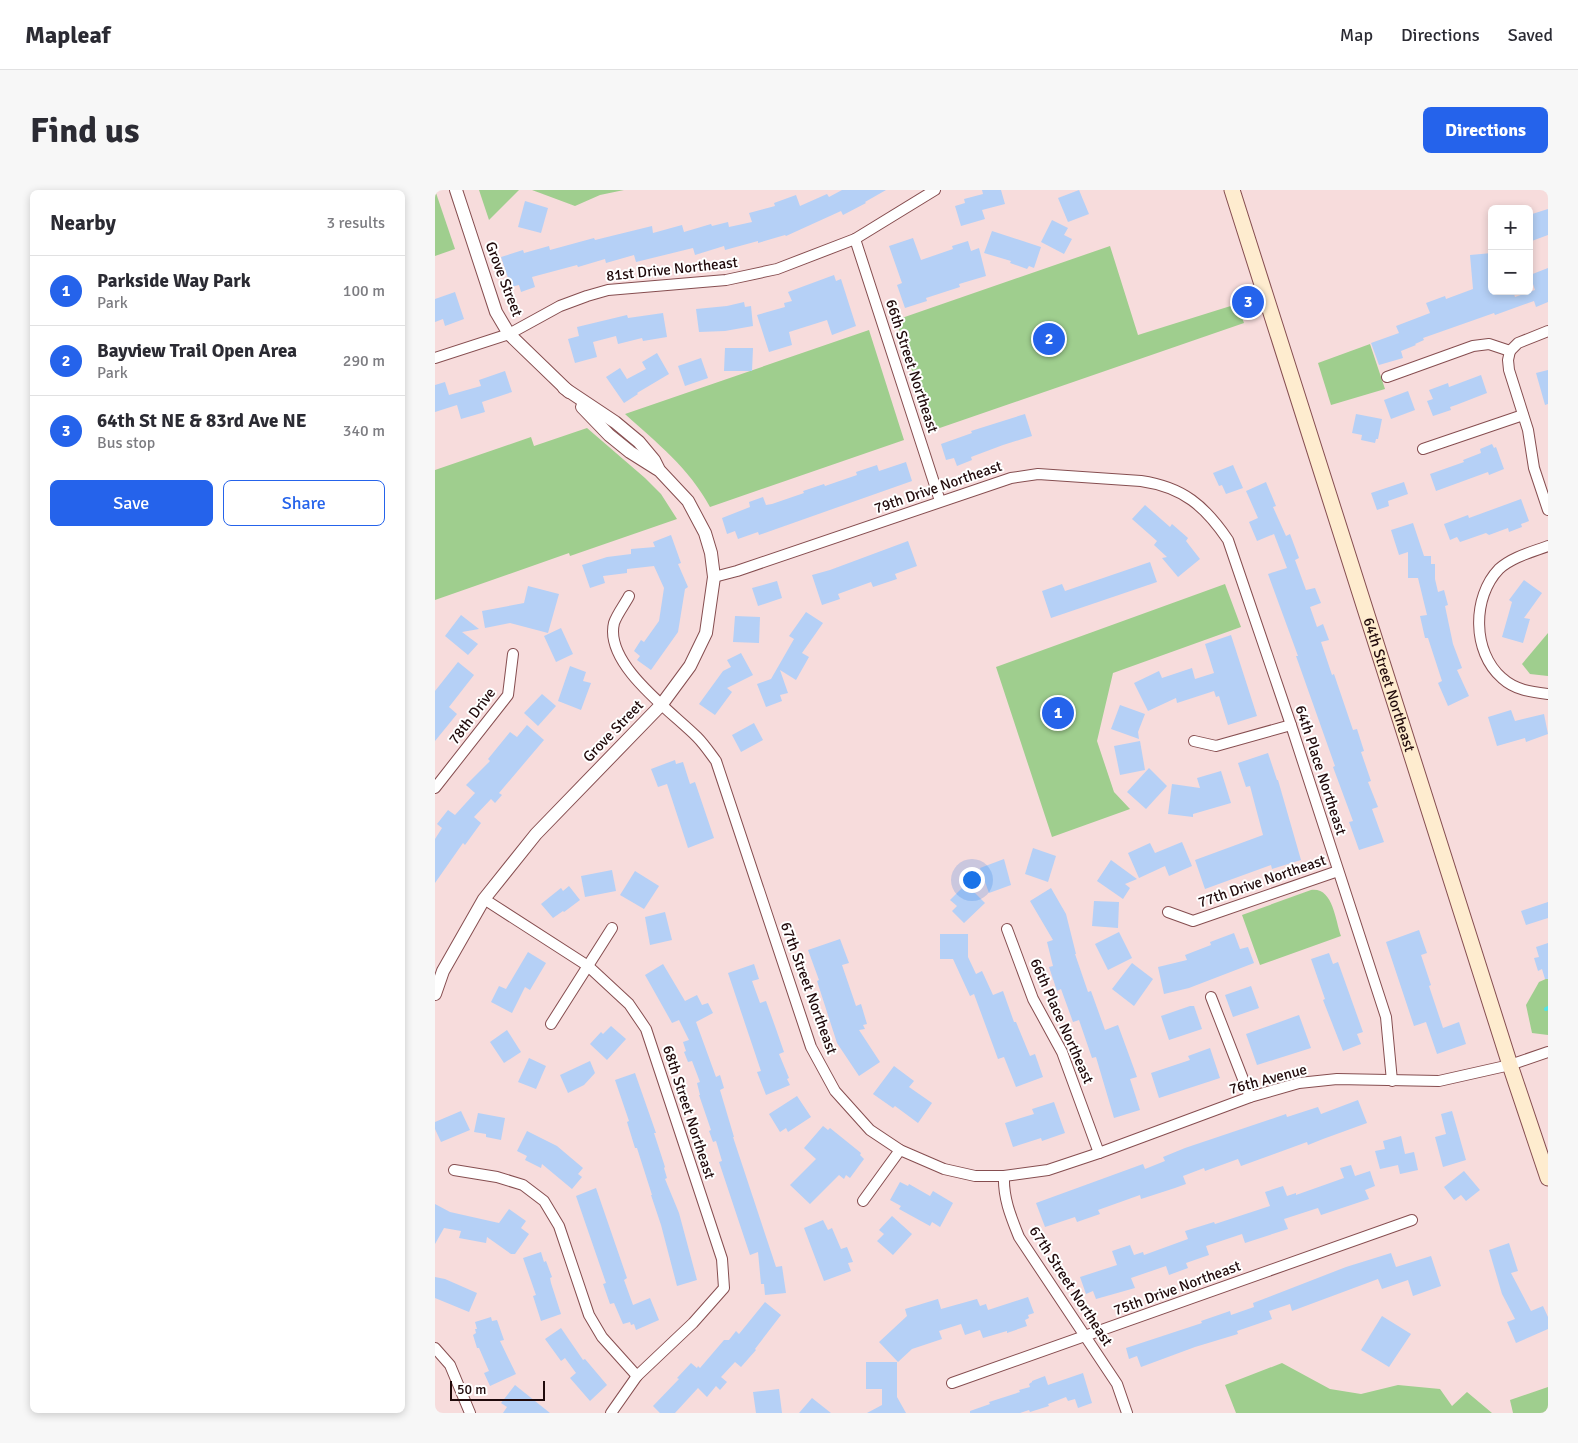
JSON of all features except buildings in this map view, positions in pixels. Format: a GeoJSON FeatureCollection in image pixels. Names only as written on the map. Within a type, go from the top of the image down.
{"type":"FeatureCollection","features":[{"type":"Feature","properties":{"kind":"main road","name":"64th Street Northeast"},"geometry":{"type":"LineString","coordinates":[[1232,190],[1510,1065],[1548,1178]]}},
{"type":"Feature","properties":{"kind":"street","name":"Grove Street"},"geometry":{"type":"LineString","coordinates":[[435,994],[439,970],[485,899],[536,834],[662,704],[690,666],[706,633],[714,577],[711,553],[705,533],[689,501],[659,470],[630,452],[609,435],[509,334],[496,312],[456,190]]}},
{"type":"Feature","properties":{"kind":"street","name":"81st Drive Northeast"},"geometry":{"type":"LineString","coordinates":[[435,358],[509,334],[560,306],[608,290],[726,280],[777,269],[855,239],[935,190]]}},
{"type":"Feature","properties":{"kind":"street","name":"66th Street Northeast"},"geometry":{"type":"LineString","coordinates":[[855,239],[940,501]]}},
{"type":"Feature","properties":{"kind":"street"},"geometry":{"type":"LineString","coordinates":[[1548,330],[1518,343],[1511,351],[1508,360],[1509,370],[1528,430],[1534,468],[1548,510]]}},
{"type":"Feature","properties":{"kind":"street"},"geometry":{"type":"LineString","coordinates":[[1387,377],[1473,346],[1489,344],[1511,351]]}},
{"type":"Feature","properties":{"kind":"street"},"geometry":{"type":"LineString","coordinates":[[1423,449],[1523,415]]}},
{"type":"Feature","properties":{"kind":"street","name":"79th Drive Northeast"},"geometry":{"type":"LineString","coordinates":[[714,577],[737,571],[1011,478],[1038,474],[1141,481],[1157,483],[1178,491]]}},
{"type":"Feature","properties":{"kind":"street","name":"64th Place Northeast"},"geometry":{"type":"LineString","coordinates":[[1178,491],[1208,514],[1228,540],[1291,725],[1386,1017],[1392,1080]]}},
{"type":"Feature","properties":{"kind":"street"},"geometry":{"type":"LineString","coordinates":[[1548,546],[1517,558],[1501,568],[1489,581],[1481,604],[1478,622],[1487,659],[1501,678],[1520,690],[1548,694]]}},
{"type":"Feature","properties":{"kind":"street","name":"67th Street Northeast"},"geometry":{"type":"LineString","coordinates":[[629,596],[614,622],[614,639],[618,651],[631,674],[699,738],[716,761],[811,1047],[835,1091],[870,1130],[900,1150],[944,1169],[975,1176],[1004,1176],[1003,1186],[1009,1214],[1019,1237],[1087,1336],[1117,1384],[1127,1413]]}},
{"type":"Feature","properties":{"kind":"street","name":"78th Drive"},"geometry":{"type":"LineString","coordinates":[[435,788],[508,695],[513,654]]}},
{"type":"Feature","properties":{"kind":"street"},"geometry":{"type":"LineString","coordinates":[[1193,741],[1216,746],[1291,725]]}},
{"type":"Feature","properties":{"kind":"street","name":"77th Drive Northeast"},"geometry":{"type":"LineString","coordinates":[[1168,912],[1193,921],[1338,871]]}},
{"type":"Feature","properties":{"kind":"street","name":"68th Street Northeast"},"geometry":{"type":"LineString","coordinates":[[485,899],[588,966],[629,1004],[646,1030],[722,1260],[724,1288],[693,1323],[637,1376]]}},
{"type":"Feature","properties":{"kind":"street"},"geometry":{"type":"LineString","coordinates":[[551,1024],[612,928]]}},
{"type":"Feature","properties":{"kind":"street","name":"66th Place Northeast"},"geometry":{"type":"LineString","coordinates":[[1007,929],[1033,999],[1062,1052],[1099,1153]]}},
{"type":"Feature","properties":{"kind":"street"},"geometry":{"type":"LineString","coordinates":[[1211,997],[1249,1097]]}},
{"type":"Feature","properties":{"kind":"street","name":"76th Avenue"},"geometry":{"type":"LineString","coordinates":[[1004,1176],[1048,1170],[1249,1097],[1299,1084],[1337,1079],[1439,1081],[1510,1065],[1548,1052]]}},
{"type":"Feature","properties":{"kind":"street"},"geometry":{"type":"LineString","coordinates":[[863,1201],[900,1150]]}},
{"type":"Feature","properties":{"kind":"street"},"geometry":{"type":"LineString","coordinates":[[454,1170],[523,1185],[544,1201],[559,1226],[589,1315],[601,1337],[637,1376],[611,1413]]}},
{"type":"Feature","properties":{"kind":"street","name":"75th Drive Northeast"},"geometry":{"type":"LineString","coordinates":[[952,1383],[1412,1220]]}},
{"type":"Feature","properties":{"kind":"street"},"geometry":{"type":"LineString","coordinates":[[435,1348],[451,1365],[470,1413]]}},
{"type":"Feature","properties":{"kind":"green space"},"geometry":{"type":"Polygon","coordinates":[[[435,190],[455,249],[435,256],[435,190]]]}},
{"type":"Feature","properties":{"kind":"green space"},"geometry":{"type":"Polygon","coordinates":[[[479,190],[519,190],[489,220],[479,190]]]}},
{"type":"Feature","properties":{"kind":"green space"},"geometry":{"type":"Polygon","coordinates":[[[532,190],[624,190],[600,195],[575,206],[532,190]]]}},
{"type":"Feature","properties":{"kind":"green space"},"geometry":{"type":"Polygon","coordinates":[[[1110,246],[1138,335],[1237,304],[1244,323],[931,431],[896,320],[1110,246]]]}},
{"type":"Feature","properties":{"kind":"green space"},"geometry":{"type":"Polygon","coordinates":[[[869,330],[904,440],[710,507],[702,493],[682,468],[625,414],[869,330]]]}},
{"type":"Feature","properties":{"kind":"green space"},"geometry":{"type":"Polygon","coordinates":[[[1370,344],[1385,389],[1331,405],[1318,363],[1370,344]]]}},
{"type":"Feature","properties":{"kind":"green space"},"geometry":{"type":"Polygon","coordinates":[[[587,428],[661,494],[677,519],[570,556],[569,553],[435,600],[435,470],[531,437],[534,446],[587,428]]]}},
{"type":"Feature","properties":{"kind":"green space"},"geometry":{"type":"Polygon","coordinates":[[[1225,584],[1241,627],[1113,673],[1097,741],[1114,792],[1130,809],[1052,837],[996,667],[1225,584]]]}},
{"type":"Feature","properties":{"kind":"green space"},"geometry":{"type":"Polygon","coordinates":[[[1548,633],[1548,676],[1530,674],[1522,664],[1548,633]]]}},
{"type":"Feature","properties":{"kind":"green space"},"geometry":{"type":"Polygon","coordinates":[[[1311,890],[1318,890],[1329,899],[1341,936],[1260,965],[1242,915],[1311,890]]]}},
{"type":"Feature","properties":{"kind":"green space"},"geometry":{"type":"Polygon","coordinates":[[[1548,978],[1548,1035],[1532,1033],[1526,1005],[1539,982],[1548,978]]]}},
{"type":"Feature","properties":{"kind":"green space"},"geometry":{"type":"Polygon","coordinates":[[[1282,1363],[1330,1389],[1361,1394],[1398,1385],[1440,1389],[1452,1406],[1467,1392],[1492,1413],[1236,1413],[1225,1385],[1282,1363]]]}},
{"type":"Feature","properties":{"kind":"green space"},"geometry":{"type":"Polygon","coordinates":[[[1548,1387],[1548,1413],[1513,1413],[1510,1400],[1548,1387]]]}},
{"type":"Feature","properties":{"kind":"place","name":"64th St NE & 83rd Ave NE"},"geometry":{"type":"Point","coordinates":[1248,302]}},
{"type":"Feature","properties":{"kind":"place","name":"Bayview Trail Open Area"},"geometry":{"type":"Point","coordinates":[1049,339]}},
{"type":"Feature","properties":{"kind":"place","name":"Parkside Way Park"},"geometry":{"type":"Point","coordinates":[1058,713]}}]}
